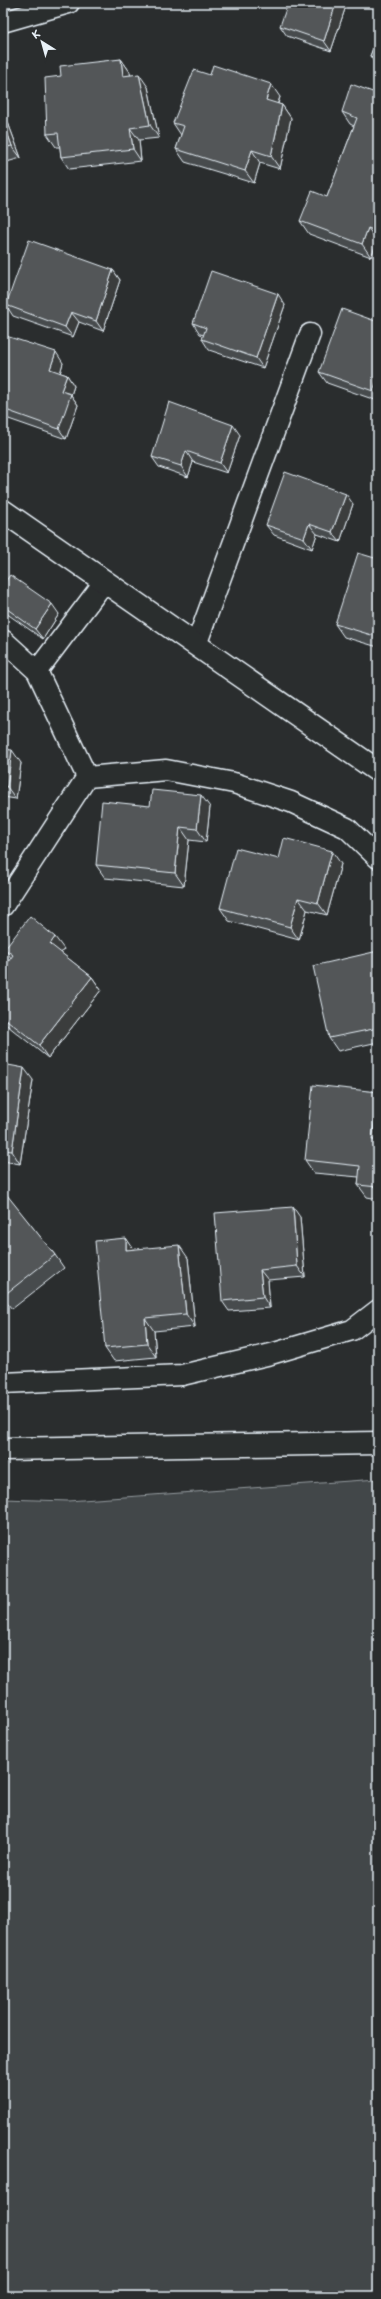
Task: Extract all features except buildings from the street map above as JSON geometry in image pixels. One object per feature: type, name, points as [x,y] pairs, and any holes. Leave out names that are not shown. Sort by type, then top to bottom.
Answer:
[{"type":"street","points":[[3,511],[105,580],[378,771]]},
{"type":"street","points":[[3,1449],[378,1443]]},
{"type":"lane","points":[[3,22],[68,3]]},
{"type":"lane","points":[[196,645],[310,334]]},
{"type":"lane","points":[[37,671],[105,580]]},
{"type":"lane","points":[[3,640],[37,671],[87,777]]},
{"type":"lane","points":[[87,777],[166,770],[234,782],[291,802],[347,828],[378,858]]},
{"type":"lane","points":[[3,906],[87,777]]},
{"type":"lane","points":[[3,1384],[182,1375],[271,1354],[352,1330],[378,1310]]},
{"type":"shaded area","points":[[378,1479],[378,2296],[3,2296],[3,1499],[68,1501]]}]
